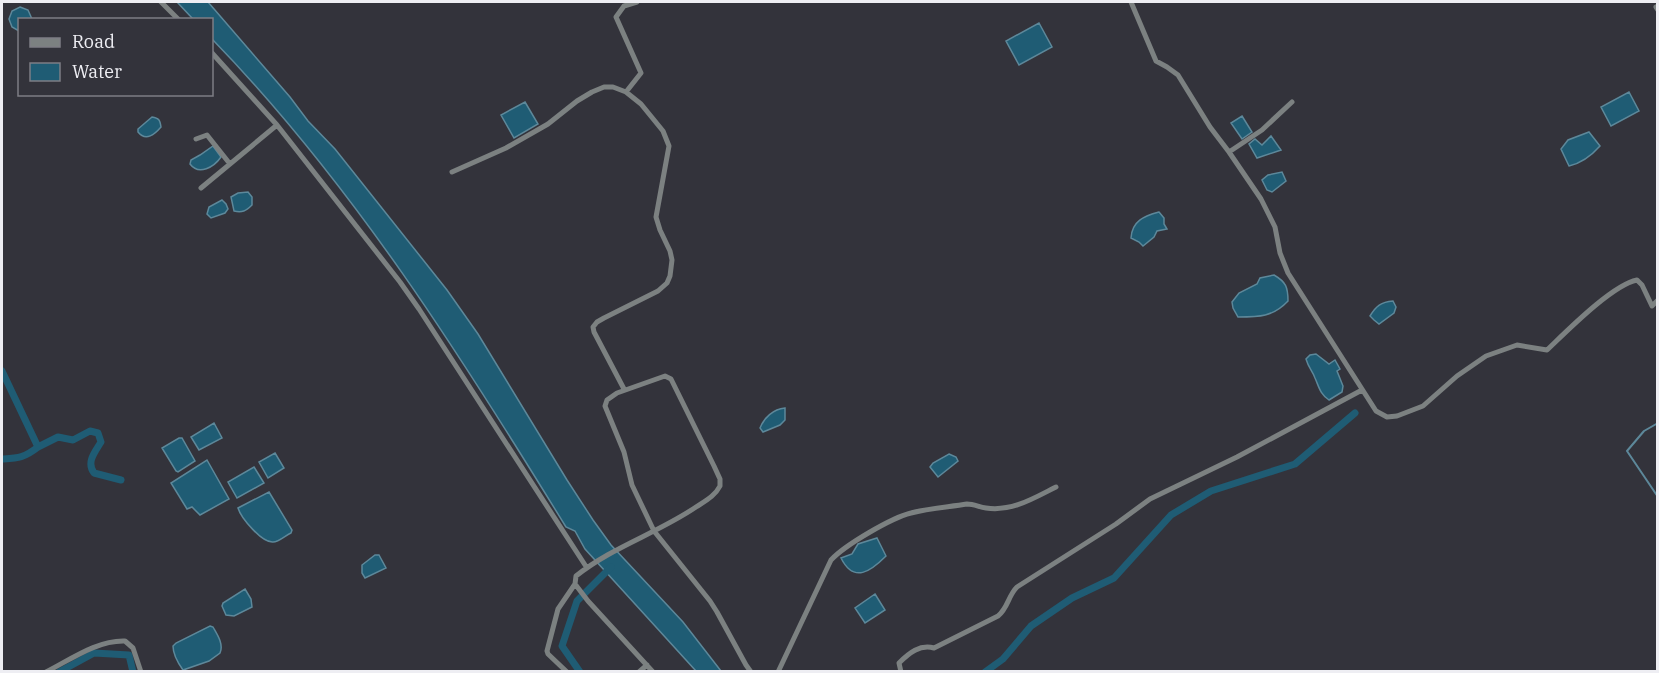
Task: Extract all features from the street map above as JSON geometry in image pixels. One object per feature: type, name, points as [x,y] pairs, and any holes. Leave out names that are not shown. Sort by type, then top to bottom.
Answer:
[{"type":"street","points":[[161,2],[176,18]]},
{"type":"street","points":[[626,92],[641,73],[616,17],[623,4],[637,2]]},
{"type":"street","points":[[1131,2],[1156,61],[1178,75],[1209,127],[1245,174],[1269,215],[1288,273],[1376,411],[1387,417],[1423,406],[1457,376],[1486,356],[1517,345],[1547,350],[1606,298],[1632,281],[1637,280],[1642,285],[1652,306],[1658,300]]},
{"type":"street","points":[[213,54],[277,125],[419,309],[587,568]]},
{"type":"street","points":[[452,172],[532,134],[592,92],[604,87],[613,87],[626,92],[650,114],[667,139],[669,146],[656,217],[670,251],[672,268],[667,283],[658,291],[604,318],[593,327],[624,389]]},
{"type":"street","points":[[1230,152],[1262,130],[1292,102]]},
{"type":"street","points":[[201,188],[277,125]]},
{"type":"street","points":[[196,139],[207,135],[230,164]]},
{"type":"street","points":[[567,672],[547,651],[558,609],[576,586],[576,576],[622,546],[654,531],[682,517],[713,495],[720,486],[720,479],[669,378],[663,376],[624,389],[608,400],[605,406],[624,452],[632,485],[654,531],[710,601],[751,672]]},
{"type":"street","points":[[901,672],[899,663],[913,652],[924,646],[934,648],[998,616],[1017,587],[1116,524],[1144,502],[1238,458],[1362,390]]},
{"type":"street","points":[[778,672],[831,560],[864,536],[913,512],[967,504],[986,508],[1011,507],[1056,487]]},
{"type":"street","points":[[576,586],[653,672]]},
{"type":"street","points":[[46,672],[97,646],[116,640],[125,641],[133,648],[141,672]]},
{"type":"street","points":[[639,672],[647,665]]},
{"type":"water","points":[[177,2],[208,2],[308,121],[335,149],[447,290],[478,334],[567,480],[611,545],[683,622],[721,671],[696,671],[585,549],[575,531],[566,527],[445,335],[358,212],[312,152],[213,40],[213,18],[192,18]]},
{"type":"water","points":[[20,7],[28,10],[32,18],[18,18],[18,30],[12,27],[9,19],[12,11]]},
{"type":"water","points":[[1039,23],[1052,47],[1019,65],[1006,41]]},
{"type":"water","points":[[1629,92],[1639,111],[1611,126],[1601,107]]},
{"type":"water","points":[[525,102],[538,124],[514,138],[501,115]]},
{"type":"water","points":[[1242,116],[1252,132],[1242,139],[1231,123]]},
{"type":"water","points":[[152,117],[159,120],[161,127],[150,136],[141,135],[138,129]]},
{"type":"water","points":[[1589,132],[1600,146],[1586,158],[1569,166],[1561,149],[1568,140]]},
{"type":"water","points":[[1271,136],[1281,150],[1257,158],[1249,144],[1255,139],[1262,145]]},
{"type":"water","points":[[213,146],[221,157],[214,164],[202,170],[190,164],[191,160]]},
{"type":"water","points":[[1282,172],[1286,181],[1272,192],[1267,190],[1262,180],[1268,175]]},
{"type":"water","points":[[248,192],[252,197],[252,205],[244,211],[234,211],[231,197],[238,193]]},
{"type":"water","points":[[222,200],[228,209],[225,213],[211,218],[207,214],[209,207]]},
{"type":"water","points":[[1159,212],[1164,218],[1167,229],[1157,231],[1154,237],[1143,246],[1131,238],[1136,223],[1148,215]]},
{"type":"water","points":[[1274,275],[1286,285],[1288,301],[1277,310],[1265,315],[1238,317],[1232,302],[1239,293],[1257,284],[1260,278]]},
{"type":"water","points":[[1393,301],[1396,307],[1394,313],[1379,324],[1370,316],[1379,305]]},
{"type":"water","points":[[1316,354],[1329,364],[1335,360],[1340,369],[1337,371],[1343,386],[1342,392],[1329,400],[1320,390],[1306,359]]},
{"type":"water","points":[[785,408],[785,420],[780,425],[763,432],[760,428],[764,421],[773,412]]},
{"type":"water","points":[[214,423],[222,438],[199,450],[191,437]]},
{"type":"water","points":[[182,438],[195,461],[178,472],[162,448]]},
{"type":"water","points":[[275,453],[284,468],[268,478],[259,462]]},
{"type":"water","points":[[949,454],[956,457],[958,461],[938,477],[930,467]]},
{"type":"water","points":[[207,460],[229,499],[200,515],[192,507],[187,509],[171,483]]},
{"type":"water","points":[[254,467],[264,483],[237,498],[228,482]]},
{"type":"water","points":[[269,492],[292,530],[291,533],[273,542],[263,539],[252,529],[238,508]]},
{"type":"water","points":[[877,538],[886,556],[869,570],[857,573],[851,571],[841,558],[852,554],[858,544]]},
{"type":"water","points":[[375,555],[379,555],[386,568],[365,578],[362,565]]},
{"type":"water","points":[[245,589],[251,599],[252,607],[234,616],[226,615],[223,603]]},
{"type":"water","points":[[875,594],[885,610],[865,623],[855,608]]},
{"type":"water","points":[[210,626],[220,639],[220,653],[209,661],[183,670],[175,656],[173,646]]},
{"type":"waterway","points":[[2,371],[38,447],[21,457],[2,459]]},
{"type":"waterway","points":[[985,672],[1003,659],[1031,626],[1072,598],[1114,578],[1171,515],[1211,491],[1295,464],[1355,413]]},
{"type":"waterway","points":[[1658,423],[1644,431],[1627,451],[1658,497]]},
{"type":"waterway","points":[[38,447],[58,437],[73,440],[90,431],[98,433],[101,442],[92,457],[92,469],[94,473],[121,480]]},
{"type":"waterway","points":[[580,672],[562,646],[577,601],[611,567]]},
{"type":"waterway","points":[[59,672],[94,653],[129,655],[133,672]]}]
